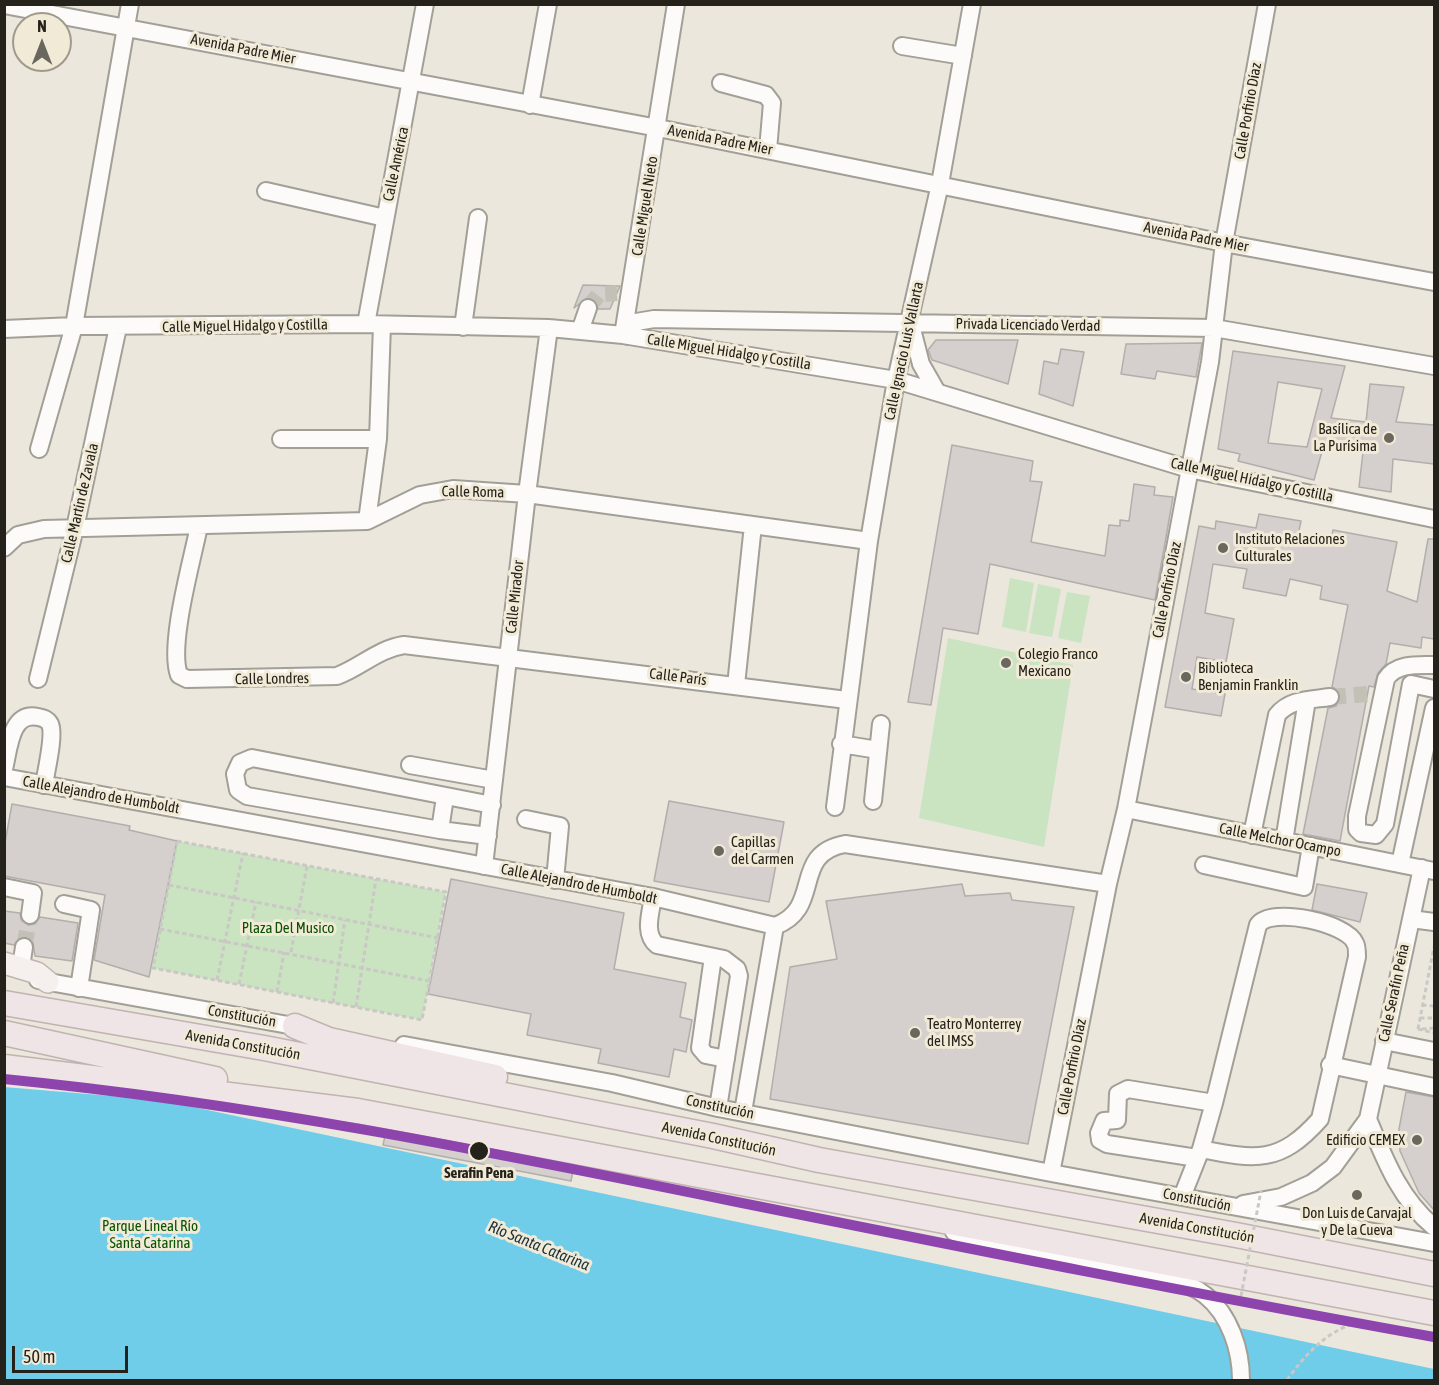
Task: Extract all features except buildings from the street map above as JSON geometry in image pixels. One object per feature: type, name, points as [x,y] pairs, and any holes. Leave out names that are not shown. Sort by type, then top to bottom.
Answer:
[{"type":"highway","name":"Avenida Constitución","points":[[4,1003],[80,1018],[264,1048],[713,1136],[819,1160],[1236,1235],[1434,1274]]},
{"type":"highway","points":[[4,1018],[41,1021],[80,1018]]},
{"type":"highway","points":[[295,1026],[329,1040],[607,1098],[717,1125],[819,1160]]},
{"type":"highway","points":[[4,1033],[358,1111],[1434,1312]]},
{"type":"highway","points":[[4,1067],[358,1111]]},
{"type":"highway","points":[[1236,1235],[1297,1239],[1434,1257]]},
{"type":"main road","points":[[14,963],[37,973],[48,982]]},
{"type":"street","points":[[39,449],[74,326],[130,4]]},
{"type":"street","name":"Calle América","points":[[367,520],[378,438],[374,324],[385,218],[413,81],[425,4]]},
{"type":"street","points":[[530,105],[548,4]]},
{"type":"street","name":"Calle Miguel Nieto","points":[[625,336],[624,293],[657,128],[676,4]]},
{"type":"street","name":"Calle Ignacio Luis Vallarta","points":[[835,807],[841,744],[869,541],[896,380],[911,323],[940,184],[972,4]]},
{"type":"street","name":"Calle Porfirio Díaz","points":[[1051,1173],[1108,884],[1126,809],[1210,362],[1224,243],[1267,4]]},
{"type":"street","name":"Avenida Padre Mier","points":[[4,5],[657,128],[1224,243],[1434,282]]},
{"type":"street","points":[[902,46],[963,56]]},
{"type":"street","points":[[721,83],[765,95],[772,103],[768,150]]},
{"type":"street","points":[[266,191],[385,218]]},
{"type":"street","points":[[463,327],[478,218]]},
{"type":"street","points":[[580,331],[588,308]]},
{"type":"street","name":"Privada Licenciado Verdad","points":[[625,336],[636,322],[654,319],[1214,328],[1434,366]]},
{"type":"street","points":[[911,323],[921,364],[937,392]]},
{"type":"street","name":"Calle Miguel Hidalgo y Costilla","points":[[4,329],[74,326],[374,324],[549,328],[625,336],[896,380],[1189,469],[1434,519]]},
{"type":"street","name":"Calle Martín de Zavala","points":[[38,679],[75,528],[118,327]]},
{"type":"street","name":"Calle Mirador","points":[[484,866],[527,494],[549,328]]},
{"type":"street","points":[[281,439],[378,438]]},
{"type":"street","name":"Calle Roma","points":[[4,548],[18,535],[44,529],[367,520],[438,490],[527,494],[869,541]]},
{"type":"street","points":[[736,685],[753,525]]},
{"type":"street","name":"Calle Londres","points":[[199,526],[176,642],[175,666],[179,675],[187,679],[337,676],[350,672],[381,651],[404,645],[509,656]]},
{"type":"street","name":"Calle París","points":[[509,656],[847,700]]},
{"type":"street","points":[[1411,684],[1385,824],[1380,832],[1368,835],[1357,829],[1357,816],[1379,688],[1390,672],[1408,666],[1434,665]]},
{"type":"street","points":[[1379,688],[1411,684],[1434,689]]},
{"type":"street","points":[[1252,835],[1276,715],[1284,706],[1330,697]]},
{"type":"street","points":[[1284,841],[1307,700]]},
{"type":"street","points":[[4,769],[16,724],[24,718],[34,716],[46,719],[51,725],[51,736],[44,784]]},
{"type":"street","points":[[1400,864],[1433,718]]},
{"type":"street","points":[[873,801],[881,724]]},
{"type":"street","points":[[841,744],[878,750]]},
{"type":"street","points":[[488,836],[440,830],[247,796],[238,790],[235,774],[240,762],[252,758],[492,805]]},
{"type":"street","points":[[410,765],[494,780]]},
{"type":"street","name":"Calle Alejandro de Humboldt","points":[[4,777],[653,897],[775,926]]},
{"type":"street","points":[[440,830],[445,797]]},
{"type":"street","name":"Calle Melchor Ocampo","points":[[1126,809],[1428,869]]},
{"type":"street","points":[[526,819],[560,826],[555,880]]},
{"type":"street","points":[[743,1112],[775,926],[795,916],[801,906],[813,865],[831,846],[845,844],[1108,884]]},
{"type":"street","points":[[1204,865],[1304,887],[1311,846]]},
{"type":"street","name":"Calle Serafín Peña","points":[[1230,1206],[1281,1197],[1312,1183],[1333,1167],[1368,1119],[1411,919],[1428,869]]},
{"type":"street","points":[[4,887],[33,893],[30,915]]},
{"type":"street","points":[[653,897],[649,930],[651,941],[657,945],[731,962],[737,969],[739,976],[718,1108]]},
{"type":"street","points":[[64,904],[91,910],[79,988]]},
{"type":"street","points":[[1182,1197],[1199,1154],[1214,1103],[1258,924],[1262,918],[1270,915],[1326,924],[1347,933],[1355,942],[1357,957],[1330,1065],[1320,1119],[1305,1135],[1283,1151],[1246,1158],[1199,1154],[1107,1144],[1101,1140],[1099,1133],[1104,1121],[1117,1120],[1118,1094],[1128,1089],[1214,1103]]},
{"type":"street","points":[[1411,919],[1434,922]]},
{"type":"street","points":[[713,957],[700,1048],[706,1056],[726,1059]]},
{"type":"street","name":"Constitución","points":[[48,982],[612,1083],[718,1108],[1051,1173],[1434,1243]]},
{"type":"street","points":[[1384,1041],[1434,1051]]},
{"type":"street","points":[[1330,1065],[1434,1088]]},
{"type":"street","points":[[1368,1119],[1388,1168],[1402,1192],[1418,1214],[1434,1227]]},
{"type":"street","points":[[924,1218],[970,1238],[1008,1248],[1151,1275],[1190,1286],[1206,1295],[1226,1322],[1237,1343],[1241,1380]]},
{"type":"path","points":[[177,841],[307,866],[446,892],[422,1020],[153,968],[177,841]]},
{"type":"path","points":[[217,980],[243,853]]},
{"type":"path","points":[[291,952],[307,866]]},
{"type":"path","points":[[356,1007],[376,879]]},
{"type":"path","points":[[169,885],[438,938]]},
{"type":"path","points":[[239,984],[256,902]]},
{"type":"path","points":[[333,1003],[345,920]]},
{"type":"path","points":[[160,929],[291,952],[429,981]]},
{"type":"path","points":[[1434,947],[1433,962],[1418,1029],[1434,1030]]},
{"type":"path","points":[[277,992],[284,952]]},
{"type":"path","points":[[1422,1005],[1434,1006]]},
{"type":"path","points":[[1420,1018],[1434,1018]]},
{"type":"path","points":[[1240,1296],[1261,1191]]},
{"type":"path","points":[[1287,1380],[1304,1356],[1325,1337],[1367,1319]]},
{"type":"green space","points":[[1010,578],[1034,583],[1026,632],[1002,627]]},
{"type":"green space","points":[[1038,584],[1061,589],[1052,637],[1029,633]]},
{"type":"green space","points":[[1067,592],[1090,596],[1081,643],[1058,638]]},
{"type":"green space","points":[[948,638],[1073,665],[1044,847],[919,818]]},
{"type":"green space","name":"Plaza Del Musico","points":[[177,841],[446,892],[422,1020],[152,968]]},
{"type":"water","name":"Río Santa Catarina","points":[[4,1087],[160,1100],[1434,1369],[1434,1380],[5,1380]]},
{"type":"tunnel","points":[[588,308],[599,294],[617,293]]},
{"type":"tunnel","points":[[1330,697],[1367,694]]},
{"type":"tunnel","points":[[24,947],[30,915]]},
{"type":"transit line","points":[[4,1079],[188,1101],[370,1131],[1171,1288],[1434,1337]]},
{"type":"place","name":"Basílica de La Purísima","points":[[1389,438]]},
{"type":"place","name":"Instituto Relaciones Culturales","points":[[1223,548]]},
{"type":"place","name":"Colegio Franco Mexicano","points":[[1006,663]]},
{"type":"place","name":"Biblioteca Benjamin Franklin","points":[[1186,677]]},
{"type":"place","name":"Capillas del Carmen","points":[[719,851]]},
{"type":"place","name":"Teatro Monterrey del IMSS","points":[[915,1033]]},
{"type":"place","name":"Edificio CEMEX","points":[[1417,1140]]},
{"type":"place","name":"Serafin Pena","points":[[479,1151]]},
{"type":"place","name":"Don Luis de Carvajal y De la Cueva","points":[[1357,1195]]},
{"type":"park label","name":"Parque Lineal Río Santa Catarina","points":[[150,1234]]}]
